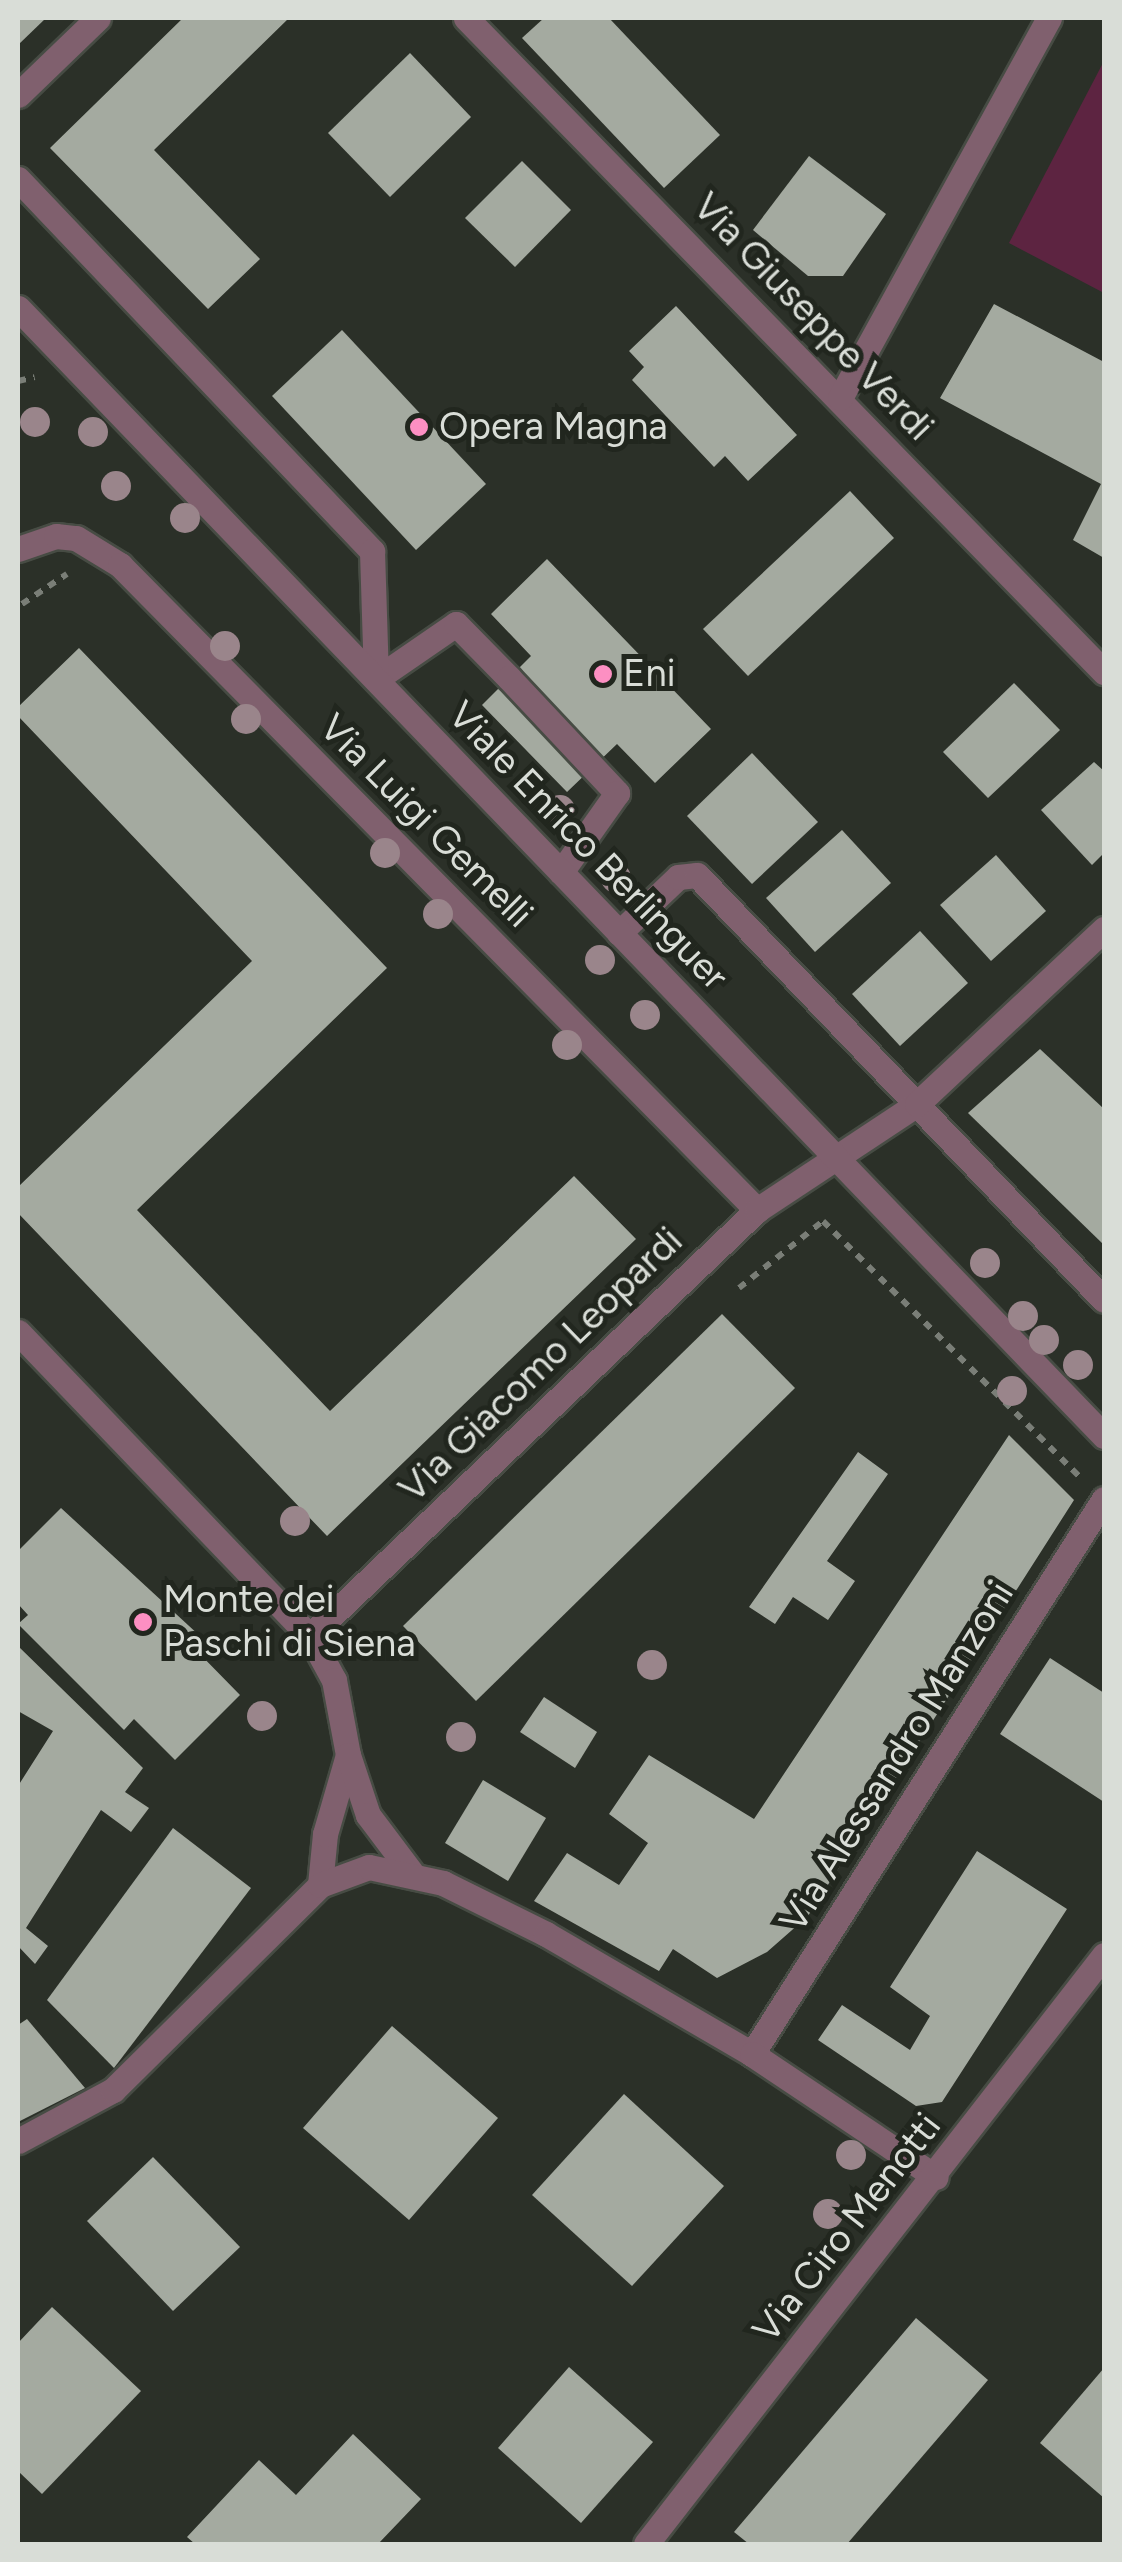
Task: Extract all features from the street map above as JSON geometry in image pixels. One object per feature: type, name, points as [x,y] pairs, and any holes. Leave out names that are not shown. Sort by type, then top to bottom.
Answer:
[{"type":"street","points":[[18,95],[98,18]]},
{"type":"street","name":"Via Giuseppe Verdi","points":[[466,18],[1104,672]]},
{"type":"street","points":[[840,398],[1049,18]]},
{"type":"street","points":[[18,180],[372,551],[376,679]]},
{"type":"street","name":"Viale Enrico Berlinguer","points":[[18,308],[619,933],[831,1160],[1104,1436]]},
{"type":"street","name":"Via Luigi Gemelli","points":[[18,549],[56,536],[76,538],[120,564],[757,1210]]},
{"type":"street","points":[[376,679],[456,624],[509,678],[618,793],[560,872]]},
{"type":"street","points":[[619,933],[678,877],[697,874],[1104,1300]]},
{"type":"street","name":"Via Giacomo Leopardi","points":[[310,1636],[757,1210],[918,1104],[1104,929]]},
{"type":"street","points":[[18,1332],[310,1636],[334,1680],[348,1754],[368,1815],[411,1872]]},
{"type":"street","name":"Via Alessandro Manzoni","points":[[752,2054],[1104,1500]]},
{"type":"street","points":[[320,1885],[324,1834],[348,1754]]},
{"type":"street","points":[[18,2141],[113,2090],[320,1885],[369,1867],[411,1872],[546,1934],[752,2054],[936,2177]]},
{"type":"street","name":"Via Ciro Menotti","points":[[652,2542],[1104,1954]]},
{"type":"path","points":[[739,1288],[823,1221],[1104,1500]]},
{"type":"shaded area","points":[[1104,61],[1104,293],[1009,243]]},
{"type":"building","points":[[18,18],[46,18],[18,45]]},
{"type":"building","points":[[183,18],[289,18],[154,150],[260,259],[208,309],[50,148]]},
{"type":"building","points":[[544,18],[609,18],[720,135],[664,188],[522,38]]},
{"type":"building","points":[[410,53],[471,117],[390,197],[328,133]]},
{"type":"building","points":[[809,156],[886,214],[843,276],[808,276],[753,230]]},
{"type":"building","points":[[522,161],[571,210],[515,267],[465,218]]},
{"type":"building","points":[[994,304],[1104,362],[1104,558],[1073,540],[1101,484],[940,398]]},
{"type":"building","points":[[676,306],[797,435],[748,481],[725,456],[714,467],[632,380],[644,367],[629,351]]},
{"type":"building","points":[[342,330],[486,484],[416,550],[272,396]]},
{"type":"building","points":[[850,491],[894,538],[748,676],[703,629]]},
{"type":"building","points":[[547,559],[711,729],[655,783],[617,744],[567,792],[482,705],[531,656],[491,614]]},
{"type":"building","points":[[79,648],[387,968],[137,1210],[330,1411],[574,1176],[636,1239],[327,1536],[18,1213],[18,1187],[252,961],[18,716],[18,707]]},
{"type":"building","points":[[1014,683],[1060,730],[988,798],[943,752]]},
{"type":"building","points":[[752,753],[818,822],[752,884],[687,816]]},
{"type":"building","points":[[1094,762],[1104,771],[1104,853],[1092,865],[1041,810]]},
{"type":"building","points":[[842,830],[891,883],[815,952],[766,898]]},
{"type":"building","points":[[996,855],[1046,911],[991,961],[940,905]]},
{"type":"building","points":[[920,931],[968,983],[900,1046],[852,994]]},
{"type":"building","points":[[1040,1049],[1104,1109],[1104,1245],[968,1113]]},
{"type":"building","points":[[722,1314],[795,1388],[476,1701],[403,1626]]},
{"type":"building","points":[[1009,1435],[1074,1500],[808,1916],[767,1952],[717,1978],[673,1949],[659,1971],[534,1901],[567,1853],[619,1885],[648,1843],[609,1814],[649,1755],[754,1819]]},
{"type":"building","points":[[858,1452],[888,1474],[827,1561],[855,1581],[828,1620],[793,1597],[775,1624],[749,1607]]},
{"type":"building","points":[[61,1508],[201,1637],[192,1646],[240,1695],[175,1760],[134,1719],[124,1730],[18,1624],[28,1615],[18,1604],[18,1551]]},
{"type":"building","points":[[18,1646],[143,1768],[125,1792],[149,1808],[131,1832],[101,1810],[26,1928],[48,1946],[35,1964],[18,1946],[18,1786],[53,1731],[18,1711]]},
{"type":"building","points":[[1050,1658],[1104,1693],[1104,1802],[1000,1734]]},
{"type":"building","points":[[544,1697],[597,1732],[575,1768],[520,1732]]},
{"type":"building","points":[[483,1780],[546,1818],[508,1881],[445,1843]]},
{"type":"building","points":[[173,1828],[251,1888],[114,2068],[47,2000]]},
{"type":"building","points":[[977,1851],[1067,1909],[942,2102],[916,2106],[818,2040],[842,2005],[910,2050],[930,2016],[890,1987]]},
{"type":"building","points":[[27,2019],[85,2088],[18,2122],[18,2025]]},
{"type":"building","points":[[392,2026],[498,2118],[409,2220],[303,2128]]},
{"type":"building","points":[[624,2094],[724,2186],[632,2286],[532,2195]]},
{"type":"building","points":[[153,2157],[240,2247],[173,2311],[87,2221]]},
{"type":"building","points":[[52,2307],[141,2391],[42,2494],[18,2471],[18,2343]]},
{"type":"building","points":[[916,2318],[988,2380],[847,2544],[749,2544],[734,2532]]},
{"type":"building","points":[[569,2367],[653,2442],[581,2523],[498,2448]]},
{"type":"building","points":[[1104,2368],[1104,2498],[1040,2443]]},
{"type":"building","points":[[353,2434],[421,2499],[378,2544],[195,2544],[187,2537],[259,2460],[296,2495]]},
{"type":"place","name":"Opera Magna","points":[[419,427]]},
{"type":"place","name":"Eni","points":[[603,674]]},
{"type":"place","name":"Monte dei Paschi di Siena","points":[[143,1622]]}]
